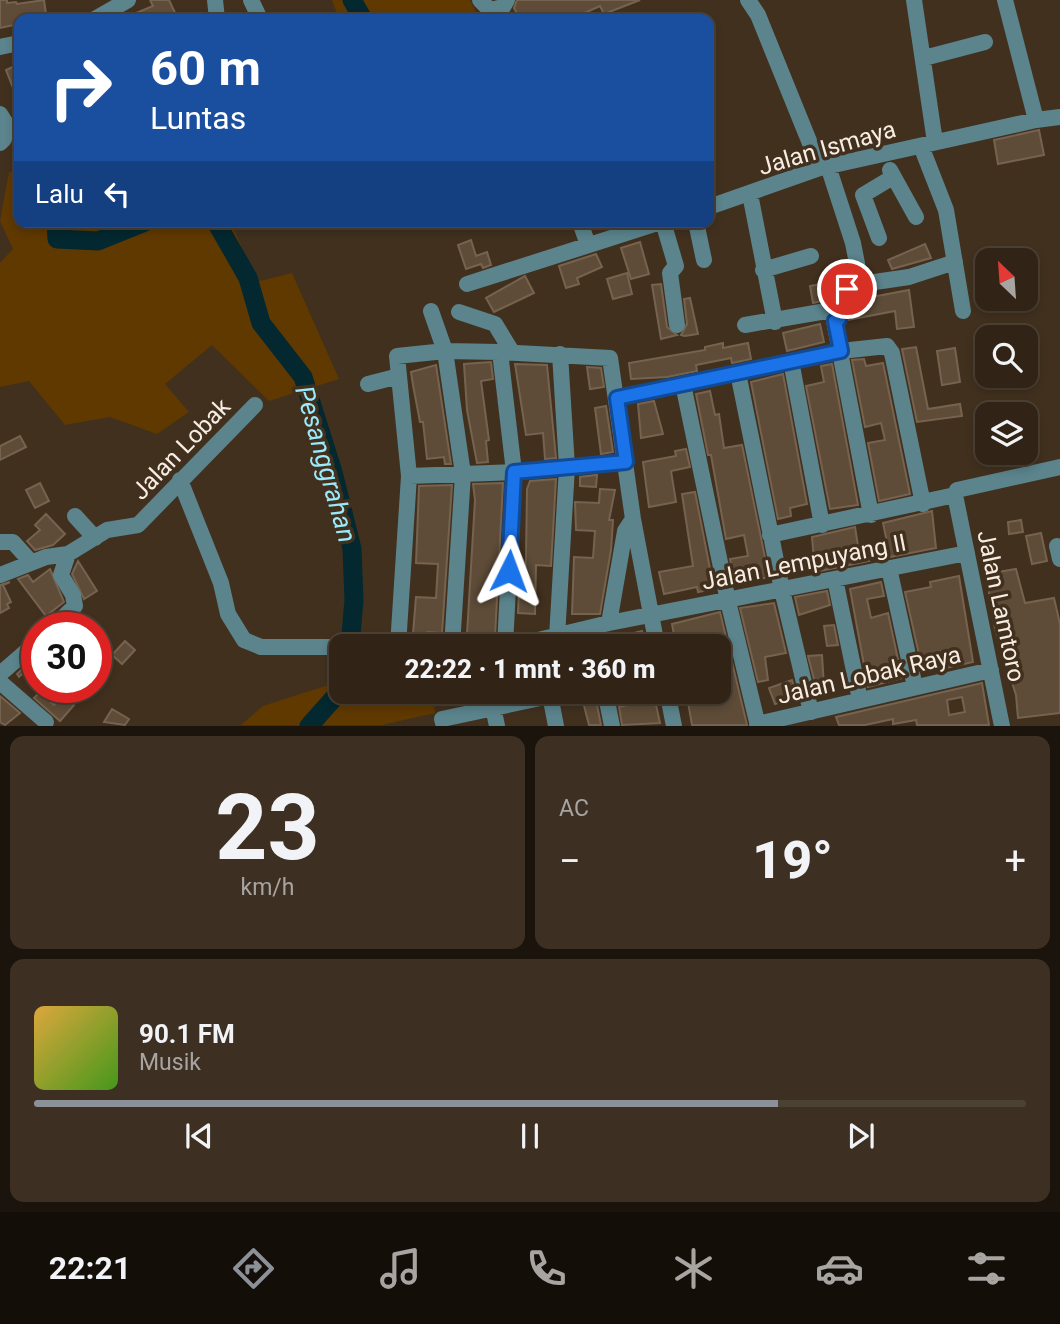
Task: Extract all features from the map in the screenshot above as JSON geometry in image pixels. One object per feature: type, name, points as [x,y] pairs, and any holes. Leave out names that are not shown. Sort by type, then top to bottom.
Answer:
[{"type":"street","points":[[480,0],[490,10],[503,7],[507,0]]},
{"type":"street","points":[[748,0],[758,15],[824,167],[853,243],[861,284]]},
{"type":"street","points":[[914,0],[924,58],[928,144],[946,210],[963,311]]},
{"type":"street","points":[[1005,0],[1036,120]]},
{"type":"street","points":[[103,14],[122,2]]},
{"type":"street","points":[[924,58],[985,42]]},
{"type":"street","points":[[0,114],[5,122],[4,139],[0,143]]},
{"type":"street","name":"Jalan Ismaya","points":[[775,322],[750,194],[779,181],[824,167],[1060,117]]},
{"type":"street","points":[[882,156],[916,217]]},
{"type":"street","points":[[879,238],[863,195],[893,177]]},
{"type":"street","points":[[714,205],[750,194]]},
{"type":"street","points":[[582,228],[588,245]]},
{"type":"street","points":[[467,284],[643,228]]},
{"type":"street","points":[[664,228],[676,266],[670,273],[677,326]]},
{"type":"street","points":[[697,228],[704,260]]},
{"type":"street","points":[[763,270],[811,256]]},
{"type":"street","points":[[835,321],[839,319],[837,303],[847,289],[861,284],[909,278],[956,262]]},
{"type":"street","points":[[430,310],[445,351],[463,474],[453,634]]},
{"type":"street","points":[[745,326],[832,310],[871,514]]},
{"type":"street","points":[[459,312],[495,324],[506,352],[514,472],[506,634]]},
{"type":"street","points":[[617,398],[841,351],[886,345],[892,353],[923,504]]},
{"type":"street","points":[[399,634],[409,476],[397,356],[445,351],[610,358],[633,519],[655,634]]},
{"type":"street","points":[[557,634],[567,467],[560,354]]},
{"type":"street","points":[[791,361],[822,525]]},
{"type":"street","points":[[738,373],[770,535],[811,712]]},
{"type":"street","points":[[368,384],[399,376]]},
{"type":"street","points":[[683,384],[728,601],[758,725]]},
{"type":"street","name":"Jalan Lobak","points":[[68,555],[107,530],[138,525],[255,405]]},
{"type":"street","points":[[409,476],[514,472],[626,462]]},
{"type":"street","points":[[770,535],[923,504],[955,495],[957,490],[1060,467]]},
{"type":"street","points":[[180,480],[221,583],[228,614],[244,640],[261,647],[329,647]]},
{"type":"street","name":"Jalan Lamtoro","points":[[955,495],[1002,726]]},
{"type":"street","points":[[75,516],[95,538]]},
{"type":"street","points":[[609,623],[625,531],[633,519]]},
{"type":"street","points":[[0,542],[13,541],[31,562]]},
{"type":"street","points":[[0,575],[58,553],[68,555],[61,575],[73,595],[75,606],[69,612]]},
{"type":"street","name":"Jalan Lempuyang II","points":[[568,634],[609,623],[967,553]]},
{"type":"street","points":[[889,568],[915,687]]},
{"type":"street","points":[[835,579],[860,700]]},
{"type":"street","points":[[0,674],[21,656]]},
{"type":"street","name":"Jalan Lobak Raya","points":[[758,725],[991,670]]},
{"type":"street","points":[[0,682],[47,722]]},
{"type":"street","points":[[443,722],[507,704]]},
{"type":"street","points":[[552,704],[556,726]]},
{"type":"street","points":[[608,704],[612,726]]},
{"type":"street","points":[[670,704],[674,726]]},
{"type":"street","points":[[493,707],[497,726]]},
{"type":"shaded area","points":[[332,0],[470,0],[477,14],[337,14]]},
{"type":"shaded area","points":[[9,172],[14,172],[14,228],[234,228],[256,282],[292,273],[339,379],[269,401],[212,345],[165,384],[189,412],[157,434],[110,417],[65,425],[29,381],[0,387],[0,263],[13,249],[0,221]]},
{"type":"shaded area","points":[[329,685],[329,704],[434,704],[435,713],[382,725],[241,725],[263,706]]},
{"type":"building","points":[[0,0],[17,4],[44,0],[46,14],[14,14],[14,25],[0,28]]},
{"type":"building","points":[[150,0],[169,0],[176,14],[134,14],[153,6]]},
{"type":"building","points":[[517,0],[640,0],[604,14],[600,6],[582,14],[517,14],[514,8]]},
{"type":"building","points":[[14,66],[14,90],[6,70]]},
{"type":"building","points":[[1039,130],[1044,155],[998,164],[994,140]]},
{"type":"building","points":[[471,240],[476,256],[487,252],[491,265],[483,268],[481,264],[466,269],[458,245]]},
{"type":"building","points":[[640,242],[649,274],[631,279],[621,248]]},
{"type":"building","points":[[925,244],[931,258],[892,269],[888,260]]},
{"type":"building","points":[[596,254],[602,267],[577,278],[579,284],[566,288],[559,266]]},
{"type":"building","points":[[627,273],[632,294],[613,299],[607,279]]},
{"type":"building","points":[[525,276],[534,293],[494,312],[486,298]]},
{"type":"building","points":[[826,283],[827,300],[813,303],[810,286]]},
{"type":"building","points":[[661,284],[667,327],[677,335],[661,339],[652,285]]},
{"type":"building","points":[[909,290],[914,327],[897,329],[895,311],[848,320],[848,306],[851,301]]},
{"type":"building","points":[[690,298],[698,334],[685,336],[681,335],[687,324],[684,299]]},
{"type":"building","points":[[820,324],[824,342],[787,351],[783,333]]},
{"type":"building","points":[[723,343],[723,348],[748,343],[751,359],[732,363],[731,358],[696,365],[697,371],[667,377],[631,379],[629,363],[705,350],[705,347]]},
{"type":"building","points":[[916,347],[928,409],[960,404],[962,416],[917,422],[902,349]]},
{"type":"building","points":[[955,348],[960,382],[942,385],[937,351]]},
{"type":"building","points":[[864,359],[866,366],[883,363],[910,494],[879,501],[868,443],[885,440],[881,423],[865,427],[852,360]]},
{"type":"building","points":[[491,362],[493,379],[481,381],[489,440],[486,441],[488,462],[477,463],[467,410],[464,364]]},
{"type":"building","points":[[515,364],[547,365],[556,458],[545,459],[543,433],[526,435]]},
{"type":"building","points":[[832,364],[858,505],[830,509],[806,386],[824,382],[821,366]]},
{"type":"building","points":[[436,365],[451,464],[445,464],[444,457],[427,459],[423,422],[420,422],[411,372]]},
{"type":"building","points":[[587,367],[601,368],[604,387],[590,389]]},
{"type":"building","points":[[783,374],[807,504],[790,508],[791,516],[778,519],[751,382]]},
{"type":"building","points":[[710,391],[715,415],[719,414],[724,448],[742,445],[769,577],[754,580],[752,570],[733,574],[730,559],[748,556],[744,535],[726,539],[711,455],[708,455],[696,394]]},
{"type":"building","points":[[654,401],[663,434],[641,438],[638,404]]},
{"type":"building","points":[[606,406],[613,452],[601,454],[595,408]]},
{"type":"building","points":[[20,436],[26,447],[0,460],[0,446]]},
{"type":"building","points":[[686,449],[690,467],[671,471],[676,502],[649,507],[643,462],[676,456],[675,451]]},
{"type":"building","points":[[597,475],[596,487],[580,486],[580,477]]},
{"type":"building","points":[[556,479],[551,566],[536,565],[535,614],[518,613],[519,589],[524,589],[527,489],[530,481]]},
{"type":"building","points":[[40,483],[49,501],[35,508],[26,490]]},
{"type":"building","points":[[503,483],[495,634],[467,634],[475,500],[473,484]]},
{"type":"building","points":[[452,485],[442,633],[413,634],[416,597],[436,598],[438,564],[416,563],[419,486]]},
{"type":"building","points":[[600,489],[615,490],[609,520],[613,520],[611,550],[600,614],[572,614],[574,557],[593,558],[595,531],[576,530],[575,502],[599,503]]},
{"type":"building","points":[[695,492],[714,589],[698,592],[697,587],[664,594],[659,572],[693,566],[682,494]]},
{"type":"building","points":[[932,511],[936,548],[890,557],[883,523]]},
{"type":"building","points":[[46,514],[65,534],[53,545],[35,550],[27,541],[40,530],[35,525]]},
{"type":"building","points":[[1021,520],[1023,532],[1009,534],[1008,522]]},
{"type":"building","points":[[855,527],[858,546],[866,545],[869,561],[815,572],[812,537]]},
{"type":"building","points":[[1041,533],[1047,561],[1032,564],[1026,536]]},
{"type":"building","points":[[78,561],[97,591],[84,599],[72,574]]},
{"type":"building","points":[[50,569],[64,602],[51,612],[43,612],[18,579],[28,575],[33,582]]},
{"type":"building","points":[[1016,569],[1025,603],[1054,598],[1060,624],[1060,713],[1018,718],[1016,695],[995,629],[986,574]]},
{"type":"building","points":[[959,576],[973,662],[941,669],[940,665],[922,668],[905,592],[931,587],[930,582]]},
{"type":"building","points":[[10,582],[3,585],[11,602],[7,604],[9,608],[0,613],[0,585]]},
{"type":"building","points":[[881,582],[884,596],[867,599],[871,618],[888,613],[902,678],[868,687],[850,589]]},
{"type":"building","points":[[827,591],[830,605],[799,615],[795,597]]},
{"type":"building","points":[[774,603],[786,653],[765,657],[768,680],[758,682],[740,608]]},
{"type":"building","points":[[720,612],[725,634],[674,634],[672,624]]},
{"type":"building","points":[[834,625],[838,645],[827,646],[824,626]]},
{"type":"building","points":[[125,641],[135,650],[122,664],[112,655]]},
{"type":"building","points":[[822,655],[824,686],[816,687],[808,656]]},
{"type":"building","points":[[731,658],[747,725],[692,725],[688,704],[731,704]]},
{"type":"building","points":[[792,680],[797,697],[775,704],[769,688]]},
{"type":"building","points":[[982,683],[989,725],[917,725],[916,720],[893,724],[893,719],[865,725],[839,725],[836,717]],"holes":[[[962,697],[965,712],[949,715],[947,700]]]},
{"type":"building","points":[[0,696],[20,713],[5,725],[0,722]]},
{"type":"building","points":[[40,703],[74,705],[60,721]]},
{"type":"building","points":[[584,704],[597,704],[601,725],[589,725]]},
{"type":"building","points":[[656,704],[660,723],[622,725],[619,707]]},
{"type":"building","points":[[112,709],[129,719],[125,725],[104,722]]},
{"type":"waterway","name":"Pesanggrahan","points":[[352,0],[360,14]]},
{"type":"waterway","name":"Pesanggrahan","points":[[56,228],[57,239],[98,241],[130,228]]},
{"type":"waterway","name":"Pesanggrahan","points":[[219,228],[248,278],[261,323],[303,377],[333,472],[352,549],[354,600],[351,634]]},
{"type":"waterway","name":"Pesanggrahan","points":[[309,726],[329,704]]},
{"type":"route","points":[[509,571],[514,472],[626,462],[617,398],[841,351],[835,321],[839,319],[837,303],[847,289]]}]
